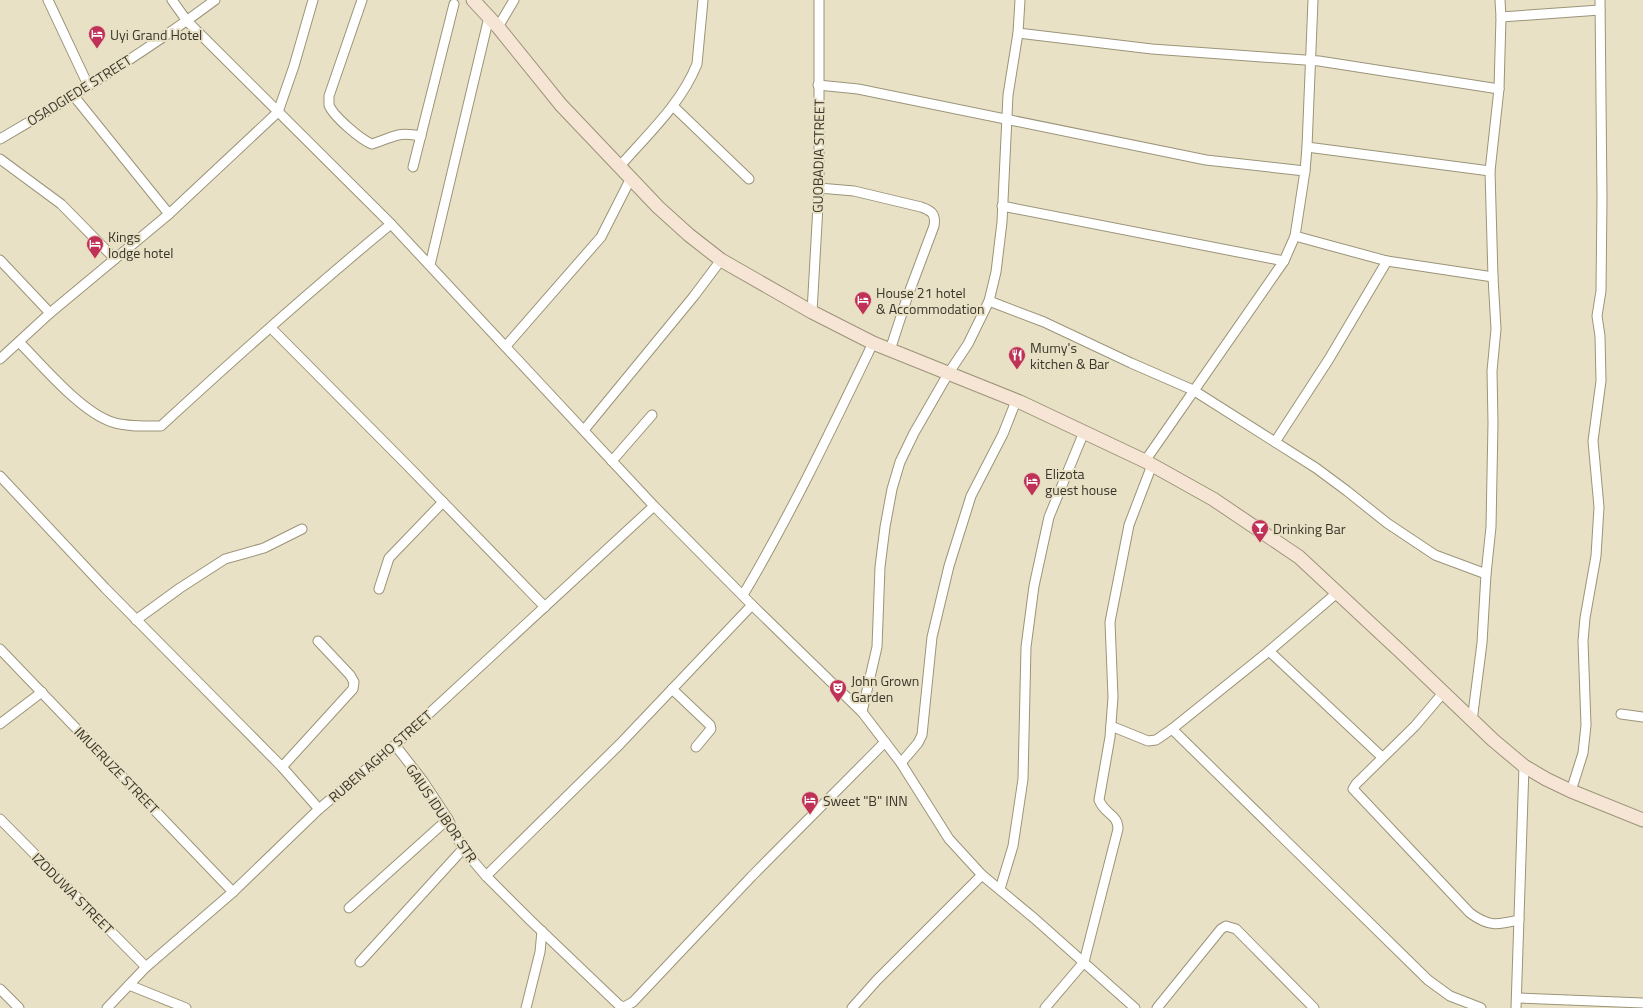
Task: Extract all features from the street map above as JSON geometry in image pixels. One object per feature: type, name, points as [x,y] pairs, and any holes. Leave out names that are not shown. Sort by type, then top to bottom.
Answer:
[{"type":"street","points":[[48,0],[88,85]]},
{"type":"street","points":[[172,0],[187,21],[391,224],[654,506],[752,605],[862,712],[901,763],[949,838],[982,875],[1084,962],[1134,1008]]},
{"type":"street","name":"OSADGIEDE STREET","points":[[0,139],[73,95],[187,21],[215,0]]},
{"type":"street","points":[[0,359],[50,313],[169,214],[278,112],[294,66],[313,0]]},
{"type":"street","points":[[362,0],[329,96],[329,105],[334,113],[365,142],[372,144],[398,134],[407,133],[421,136]]},
{"type":"street","points":[[473,0],[561,105],[658,207],[689,235],[721,260],[812,312],[873,343],[1016,401],[1084,432],[1149,463],[1213,499],[1275,540],[1299,558],[1338,592],[1492,740],[1524,766],[1571,791],[1643,820]]},
{"type":"street","points":[[430,265],[493,22],[514,0]]},
{"type":"street","points":[[620,166],[673,106],[694,73],[697,64],[703,0]]},
{"type":"street","name":"GUOBADIA STREET","points":[[812,312],[819,188],[819,0]]},
{"type":"street","points":[[862,712],[877,647],[880,567],[885,526],[892,489],[900,462],[914,433],[948,374],[968,344],[989,301],[996,272],[1002,222],[1006,119],[1013,58],[1018,33],[1020,0]]},
{"type":"street","points":[[1045,1008],[1084,962],[1118,829],[1118,822],[1106,812],[1099,800],[1111,726],[1113,698],[1110,622],[1130,525],[1149,463],[1193,390],[1284,261],[1296,236],[1308,147],[1313,0]]},
{"type":"street","points":[[1472,721],[1482,643],[1486,574],[1491,527],[1493,423],[1492,371],[1496,329],[1490,171],[1499,89],[1500,0]]},
{"type":"street","points":[[1571,791],[1583,753],[1586,725],[1583,642],[1585,618],[1596,556],[1599,507],[1593,441],[1601,381],[1598,316],[1601,291],[1602,198],[1600,0]]},
{"type":"street","points":[[413,167],[454,4]]},
{"type":"street","points":[[1501,17],[1600,10]]},
{"type":"street","points":[[1018,33],[1152,49],[1311,61],[1499,89]]},
{"type":"street","points":[[818,85],[858,89],[1206,160],[1305,171]]},
{"type":"street","points":[[73,95],[169,214]]},
{"type":"street","points":[[673,106],[749,179]]},
{"type":"street","points":[[1308,147],[1490,171]]},
{"type":"street","points":[[0,159],[61,204],[115,259]]},
{"type":"street","points":[[506,346],[601,237],[631,178]]},
{"type":"street","points":[[819,188],[854,191],[921,207],[930,210],[934,214],[934,226],[907,298],[890,350]]},
{"type":"street","points":[[1002,206],[1284,261]]},
{"type":"street","points":[[19,342],[92,412],[112,422],[138,426],[161,426],[234,358],[271,328],[330,274],[391,224]]},
{"type":"street","points":[[1296,236],[1387,261],[1493,277]]},
{"type":"street","points":[[0,260],[50,313]]},
{"type":"street","points":[[584,430],[694,296],[721,260]]},
{"type":"street","points":[[1275,442],[1329,359],[1387,261]]},
{"type":"street","points":[[989,301],[1044,322],[1193,390],[1316,468],[1387,523],[1435,555],[1486,574]]},
{"type":"street","points":[[271,328],[545,607]]},
{"type":"street","points":[[743,595],[831,429],[873,343]]},
{"type":"street","points":[[901,763],[918,743],[922,735],[932,637],[949,566],[971,496],[1003,434],[1016,401]]},
{"type":"street","points":[[612,461],[652,415]]},
{"type":"street","points":[[1000,889],[1013,846],[1023,779],[1026,647],[1034,586],[1049,517],[1084,432]]},
{"type":"street","points":[[0,476],[136,620],[282,767],[319,809]]},
{"type":"street","points":[[378,589],[389,558],[443,502]]},
{"type":"street","name":"RUBEN AGHO STREET","points":[[107,1008],[146,967],[233,892],[319,809],[395,745],[654,506]]},
{"type":"street","points":[[136,620],[180,588],[225,559],[264,548],[302,529]]},
{"type":"street","points":[[1111,726],[1148,741],[1156,740],[1172,729],[1269,651],[1338,592]]},
{"type":"street","points":[[486,876],[620,744],[752,605]]},
{"type":"street","points":[[282,767],[353,689],[354,682],[350,674],[318,641]]},
{"type":"street","name":"IMUERUZE STREET","points":[[0,649],[233,892]]},
{"type":"street","points":[[1269,651],[1382,757]]},
{"type":"street","points":[[672,689],[710,725],[711,729],[696,747]]},
{"type":"street","points":[[0,724],[42,692]]},
{"type":"street","points":[[1443,693],[1415,726],[1382,757],[1353,789],[1357,796],[1470,913],[1482,922],[1496,925],[1519,920]]},
{"type":"street","points":[[1621,714],[1643,717]]},
{"type":"street","points":[[1172,729],[1428,980],[1450,996],[1481,1008]]},
{"type":"street","name":"GAIUS IDUBOR STR","points":[[395,745],[423,781],[448,819],[463,849],[486,876],[619,1005],[624,1007],[629,1006],[752,876],[886,742]]},
{"type":"street","points":[[1516,1008],[1524,766]]},
{"type":"street","points":[[349,908],[448,819]]},
{"type":"street","name":"IZODUWA STREET","points":[[0,820],[146,967]]},
{"type":"street","points":[[360,962],[463,849]]},
{"type":"street","points":[[852,1008],[876,980],[982,875]]},
{"type":"street","points":[[1157,1008],[1220,929],[1226,926],[1236,928],[1314,1008]]},
{"type":"street","points":[[526,1008],[540,952],[542,930]]},
{"type":"street","points":[[129,985],[186,1008]]},
{"type":"street","points":[[0,989],[19,1008]]},
{"type":"street","points":[[1517,998],[1643,1003]]},
{"type":"place","name":"Uyi Grand Hotel","points":[[97,49]]},
{"type":"place","name":"Kings lodge hotel","points":[[95,259]]},
{"type":"place","name":"House 21 hotel & Accommodation","points":[[863,315]]},
{"type":"place","name":"Mumy's kitchen & Bar","points":[[1017,370]]},
{"type":"place","name":"Elizota guest house","points":[[1032,496]]},
{"type":"place","name":"Drinking Bar","points":[[1260,543]]},
{"type":"place","name":"John Grown Garden","points":[[838,703]]},
{"type":"place","name":"Sweet \"B\" INN","points":[[810,815]]}]
